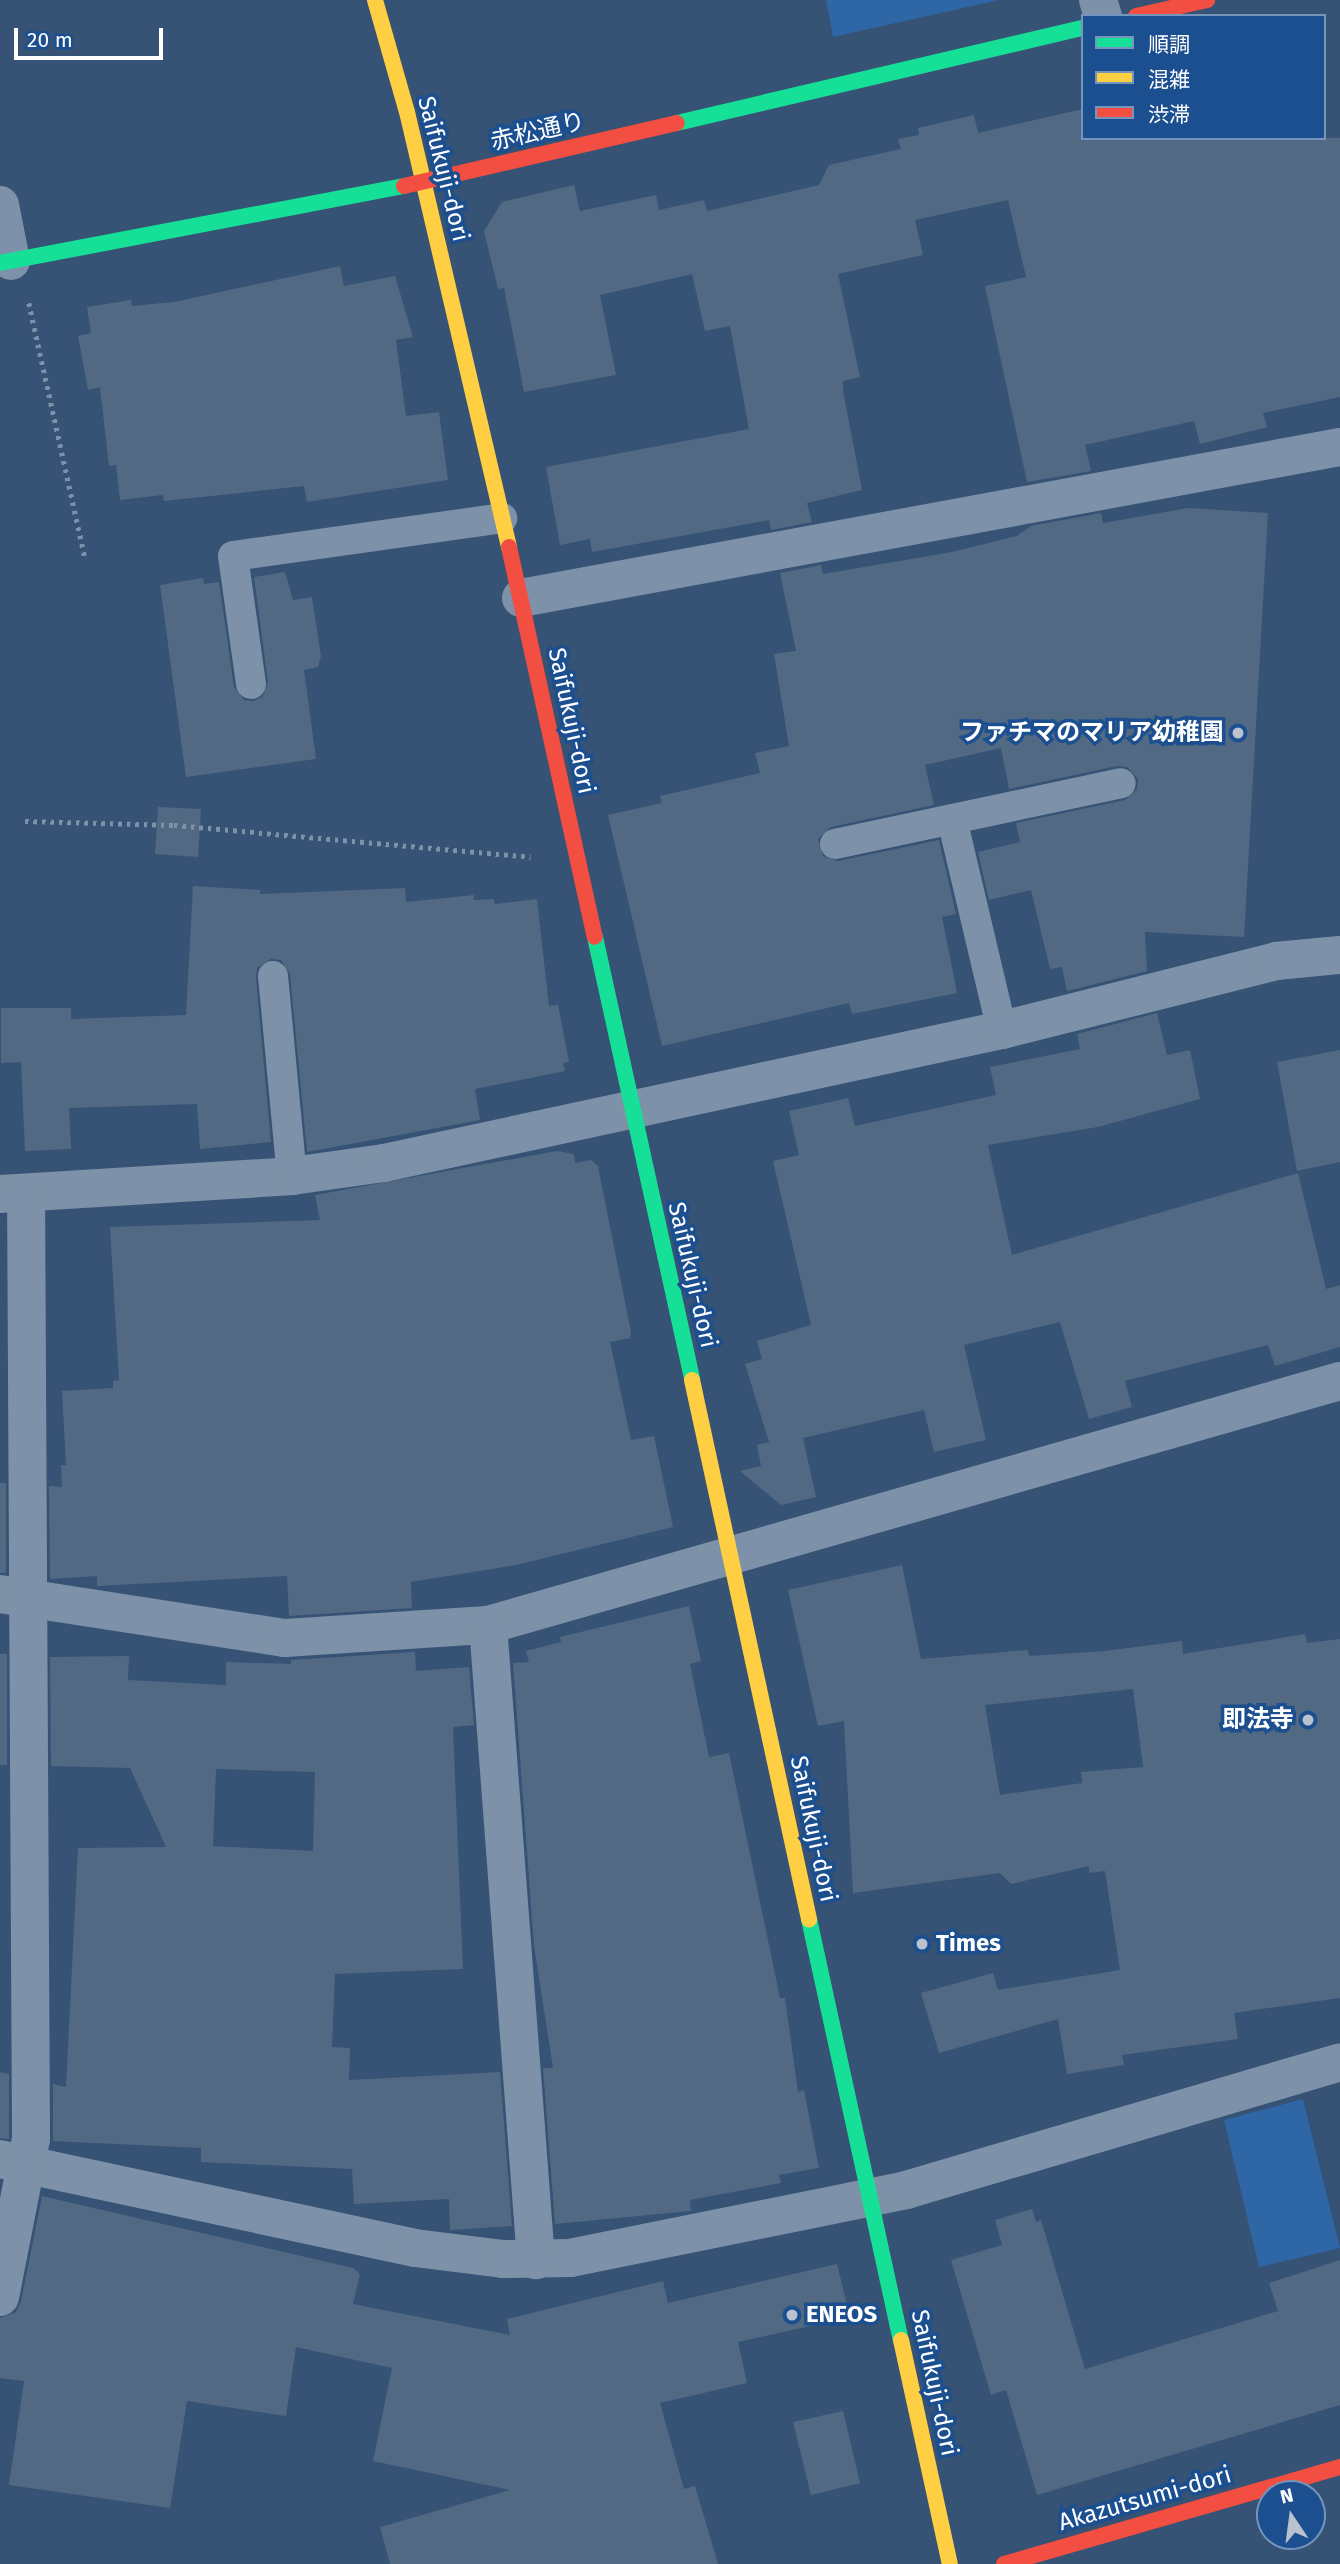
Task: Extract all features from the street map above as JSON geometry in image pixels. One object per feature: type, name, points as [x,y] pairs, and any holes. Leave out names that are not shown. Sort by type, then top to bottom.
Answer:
[{"type":"street","name":"Saifukuji-dori","points":[[374,0],[423,182],[522,598],[950,2564]]},
{"type":"street","points":[[1145,14],[1207,0]]},
{"type":"street","name":"赤松通り","points":[[6,262],[423,182],[1081,28]]},
{"type":"street","points":[[0,205],[6,262]]},
{"type":"street","points":[[522,598],[1340,447]]},
{"type":"street","points":[[0,2297],[14,2163],[13,1194],[292,1176],[384,1163],[1002,1030],[1276,961],[1340,955]]},
{"type":"street","points":[[14,1596],[285,1638],[488,1625],[1340,1381]]},
{"type":"street","points":[[488,1625],[536,2260]]},
{"type":"street","points":[[14,2163],[415,2248],[536,2260],[570,2258],[869,2199],[1340,2062]]},
{"type":"street","name":"Akazutsumi-dori","points":[[1004,2564],[1340,2467]]},
{"type":"lane","points":[[251,684],[233,556],[502,518]]},
{"type":"lane","points":[[835,844],[1121,783]]},
{"type":"lane","points":[[952,819],[1002,1030]]},
{"type":"lane","points":[[273,976],[292,1176]]},
{"type":"path","points":[[28,299],[85,558]]},
{"type":"path","points":[[25,821],[174,825],[545,859]]},
{"type":"shaded area","points":[[826,0],[999,0],[833,37]]},
{"type":"shaded area","points":[[1303,2099],[1340,2248],[1259,2267],[1224,2120]]},
{"type":"building","points":[[1081,109],[1081,140],[1340,138],[1340,397],[1263,413],[1267,427],[1200,444],[1194,421],[1085,445],[1091,471],[1027,482],[985,286],[1026,277],[1008,200],[915,220],[923,255],[838,274],[860,377],[843,381],[843,391],[862,490],[807,503],[812,522],[771,530],[769,520],[592,552],[590,539],[560,545],[546,467],[749,429],[730,326],[705,331],[692,274],[600,295],[616,375],[524,392],[504,288],[498,289],[484,231],[502,202],[574,185],[580,211],[656,195],[659,210],[704,200],[707,211],[819,185],[829,165],[901,149],[898,139],[919,135],[918,128],[974,115],[978,133]]},
{"type":"building","points":[[340,266],[344,286],[395,276],[413,337],[396,340],[406,416],[439,412],[448,480],[307,502],[304,486],[164,501],[163,495],[120,500],[116,465],[109,466],[100,387],[88,390],[78,336],[91,333],[87,307],[131,300],[132,306],[174,302]]},
{"type":"building","points":[[1188,508],[1268,513],[1244,937],[1145,932],[1147,971],[1067,991],[1062,967],[1050,969],[1031,890],[989,900],[978,852],[1020,842],[1016,823],[1125,800],[1137,789],[1138,779],[1127,767],[1117,766],[1009,789],[1001,748],[925,765],[934,805],[831,827],[818,839],[823,856],[838,861],[939,840],[956,914],[942,917],[957,993],[852,1014],[849,1003],[662,1046],[608,815],[662,803],[660,796],[760,773],[755,753],[789,746],[774,654],[796,651],[780,573],[821,565],[823,574],[952,552],[1017,536],[1031,526],[1101,513],[1103,523]]},
{"type":"building","points":[[285,572],[293,600],[312,597],[321,656],[318,667],[304,670],[316,759],[186,777],[160,585],[203,578],[204,584],[219,582],[234,687],[244,700],[253,701],[262,697],[268,682],[254,577]]},
{"type":"building","points":[[158,807],[201,809],[198,857],[155,854]]},
{"type":"building","points":[[193,886],[260,890],[260,894],[405,888],[406,902],[474,895],[474,900],[494,899],[495,904],[537,899],[549,1006],[558,1005],[569,1062],[563,1063],[565,1071],[475,1089],[480,1120],[307,1152],[290,974],[281,960],[271,959],[257,968],[256,978],[271,1142],[200,1149],[197,1104],[69,1108],[71,1149],[25,1151],[21,1062],[1,1063],[1,1008],[71,1008],[71,1019],[186,1015]]},
{"type":"building","points":[[1157,1013],[1167,1055],[1190,1050],[1200,1099],[1098,1127],[988,1145],[1012,1255],[1298,1173],[1326,1289],[1340,1285],[1340,1347],[1275,1366],[1268,1345],[1125,1381],[1132,1407],[1089,1419],[1060,1322],[964,1345],[986,1440],[934,1452],[924,1410],[803,1438],[816,1497],[781,1505],[740,1471],[761,1466],[757,1445],[769,1442],[745,1364],[762,1359],[757,1341],[811,1325],[773,1161],[799,1155],[789,1111],[848,1098],[855,1126],[996,1095],[990,1067],[1080,1049],[1077,1034]]},
{"type":"building","points":[[1340,1050],[1340,1162],[1297,1171],[1277,1062]]},
{"type":"building","points":[[557,1151],[574,1154],[575,1163],[591,1160],[598,1166],[631,1332],[630,1338],[610,1342],[631,1440],[654,1436],[673,1527],[516,1565],[411,1582],[412,1608],[289,1616],[287,1576],[97,1586],[97,1576],[50,1579],[49,1486],[62,1487],[61,1465],[66,1465],[62,1391],[113,1388],[113,1381],[119,1380],[110,1227],[320,1220],[315,1195]]},
{"type":"building","points":[[0,1483],[6,1483],[6,1573],[0,1573]]},
{"type":"building","points":[[902,1565],[921,1659],[1028,1650],[1029,1656],[1105,1651],[1182,1641],[1183,1654],[1305,1634],[1307,1643],[1340,1639],[1340,1998],[1234,2013],[1238,2039],[1122,2055],[1124,2065],[1067,2074],[1058,2019],[939,2053],[921,1993],[993,1973],[998,1990],[1120,1970],[1105,1871],[1089,1873],[1089,1866],[1011,1884],[1000,1873],[853,1893],[844,1721],[818,1726],[788,1590]],"holes":[[[1133,1689],[1143,1767],[1081,1772],[1082,1783],[1000,1795],[985,1705]]]},
{"type":"building","points":[[689,1606],[701,1661],[690,1664],[709,1757],[729,1753],[780,1998],[785,1998],[798,2092],[804,2090],[819,2168],[779,2175],[781,2183],[690,2200],[691,2211],[555,2224],[543,2068],[553,2068],[534,1946],[513,1663],[529,1662],[526,1651],[561,1642],[560,1637]]},
{"type":"building","points":[[415,1652],[416,1671],[469,1667],[474,1725],[453,1727],[463,1969],[335,1974],[332,2047],[350,2048],[349,2080],[500,2072],[512,2226],[450,2230],[449,2199],[354,2204],[352,2169],[201,2162],[201,2148],[53,2141],[53,2084],[66,2087],[78,1848],[166,1847],[130,1768],[51,1766],[50,1657],[129,1656],[128,1680],[226,1685],[226,1662],[291,1664],[291,1660]],"holes":[[[216,1769],[315,1772],[313,1851],[213,1846]]]},
{"type":"building","points":[[0,1654],[7,1654],[7,1765],[0,1765]]},
{"type":"building","points":[[0,2072],[9,2074],[9,2139],[0,2138]]},
{"type":"building","points":[[42,2196],[353,2268],[360,2274],[353,2304],[510,2335],[507,2319],[663,2281],[668,2303],[837,2264],[850,2317],[738,2342],[747,2383],[660,2403],[684,2489],[695,2486],[718,2564],[390,2564],[380,2527],[510,2490],[373,2461],[392,2368],[296,2347],[286,2416],[187,2401],[170,2508],[9,2485],[24,2381],[0,2378],[0,2318],[16,2312],[21,2301]]},
{"type":"building","points":[[1032,2209],[1036,2222],[1041,2220],[1085,2369],[1278,2311],[1269,2283],[1340,2260],[1340,2405],[1037,2495],[1006,2390],[991,2395],[951,2260],[1002,2245],[995,2220]]},
{"type":"building","points":[[843,2411],[860,2483],[811,2495],[793,2422]]},
{"type":"traffic: fast","points":[[677,123],[1081,28]]},
{"type":"traffic: fast","points":[[0,263],[404,186]]},
{"type":"traffic: fast","points":[[595,937],[692,1380]]},
{"type":"traffic: fast","points":[[809,1919],[901,2340]]},
{"type":"traffic: slow","points":[[375,0],[407,112],[509,547]]},
{"type":"traffic: slow","points":[[692,1380],[809,1919]]},
{"type":"traffic: slow","points":[[901,2340],[950,2564]]},
{"type":"traffic: jam","points":[[1145,14],[1207,0]]},
{"type":"traffic: jam","points":[[404,186],[677,123]]},
{"type":"traffic: jam","points":[[509,547],[595,937]]},
{"type":"traffic: jam","points":[[1004,2564],[1340,2467]]},
{"type":"place","name":"ファチマのマリア幼稚園","points":[[1238,733]]},
{"type":"place","name":"即法寺","points":[[1308,1720]]},
{"type":"place","name":"Times","points":[[922,1944]]},
{"type":"place","name":"ENEOS","points":[[792,2315]]}]
